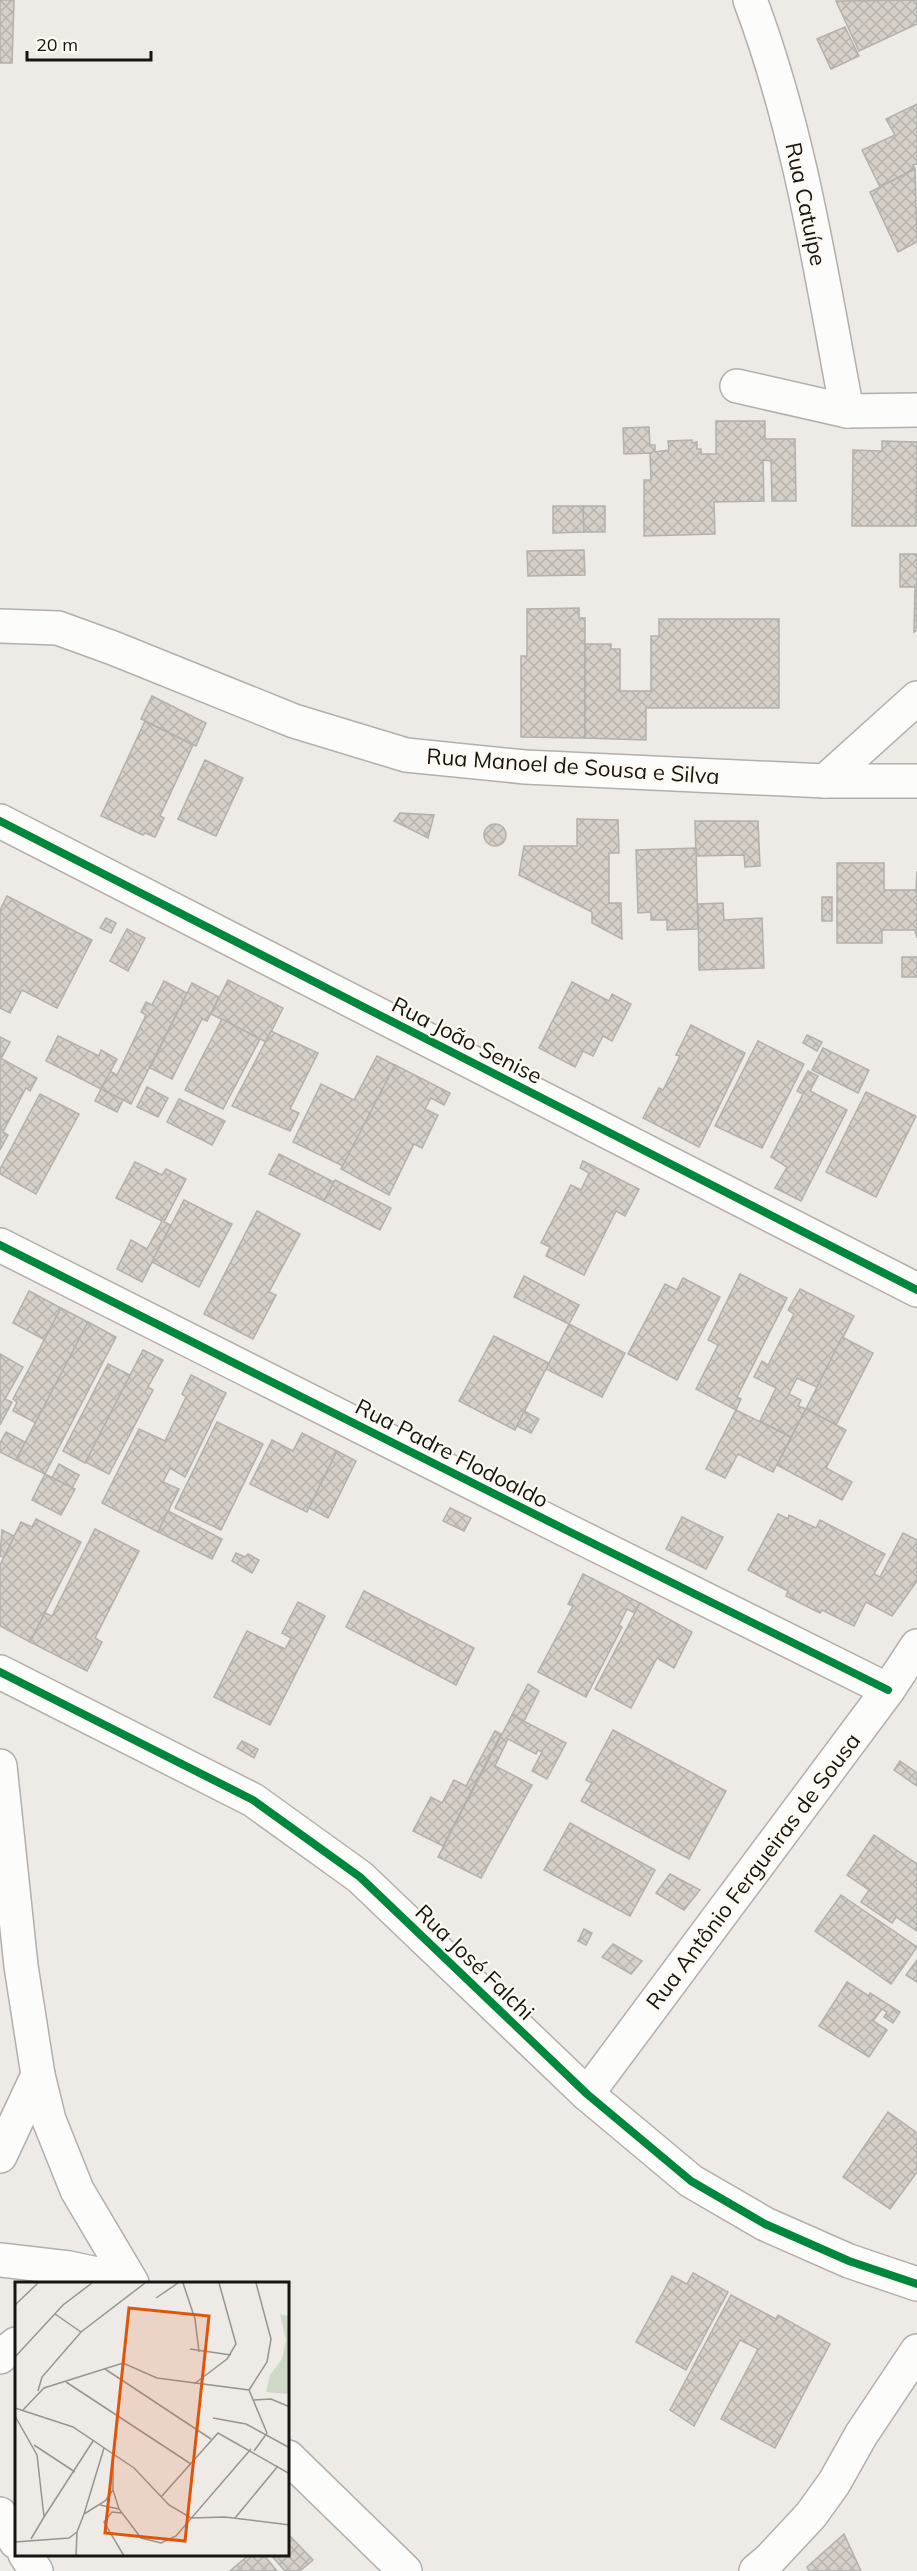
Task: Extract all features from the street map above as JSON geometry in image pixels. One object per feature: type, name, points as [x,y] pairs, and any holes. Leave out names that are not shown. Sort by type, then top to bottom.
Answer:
[{"type":"street","name":"Rua Catuípe","points":[[750,0],[769,50],[807,195],[847,411]]},
{"type":"street","points":[[737,386],[847,411],[917,410]]},
{"type":"street","name":"Rua Manoel de Sousa e Silva","points":[[0,626],[58,628],[294,721],[406,755],[525,767],[825,781],[917,781]]},
{"type":"street","points":[[825,781],[917,698]]},
{"type":"street","name":"Rua João Senise","points":[[0,821],[917,1290]]},
{"type":"street","name":"Rua Padre Flodoaldo","points":[[0,1245],[888,1690]]},
{"type":"street","name":"Rua Antônio Fergueiras de Sousa","points":[[587,2094],[888,1690],[917,1646]]},
{"type":"street","name":"Rua José Falchi","points":[[0,1672],[253,1800],[360,1877],[587,2094],[691,2181],[765,2224],[849,2261],[917,2284]]},
{"type":"street","points":[[0,1766],[21,1966],[38,2075],[49,2120],[77,2190],[131,2282]]},
{"type":"street","points":[[0,2156],[38,2075]]},
{"type":"street","points":[[0,2260],[69,2268],[131,2282]]},
{"type":"street","points":[[0,2357],[15,2345]]},
{"type":"street","points":[[756,2571],[770,2559],[816,2507],[917,2351]]},
{"type":"street","points":[[290,2459],[405,2571]]},
{"type":"street","points":[[0,2514],[15,2540]]},
{"type":"street","points":[[26,2556],[36,2571]]},
{"type":"building","points":[[0,0],[14,0],[12,63],[0,63]]},
{"type":"building","points":[[917,0],[917,24],[859,51],[836,1]]},
{"type":"building","points":[[845,27],[859,56],[831,69],[817,39]]},
{"type":"building","points":[[917,104],[917,164],[913,165],[915,169],[880,187],[862,150],[895,135],[886,119]]},
{"type":"building","points":[[915,169],[917,242],[898,252],[870,192]]},
{"type":"building","points":[[716,421],[765,421],[765,439],[795,439],[796,501],[772,501],[771,461],[763,460],[764,501],[714,502],[715,534],[644,536],[644,480],[651,480],[650,453],[624,454],[623,428],[649,427],[650,445],[655,445],[655,452],[669,450],[668,441],[692,440],[692,443],[697,442],[697,449],[701,449],[701,454],[716,454]]},
{"type":"building","points":[[882,441],[917,442],[916,526],[852,526],[853,450],[882,451]]},
{"type":"building","points":[[553,506],[583,506],[584,532],[553,533]]},
{"type":"building","points":[[583,506],[605,506],[605,532],[584,532]]},
{"type":"building","points":[[584,550],[585,575],[528,576],[527,551]]},
{"type":"building","points":[[900,554],[917,554],[917,630],[914,632],[915,587],[900,587]]},
{"type":"building","points":[[579,608],[579,618],[585,618],[585,738],[521,737],[521,656],[527,656],[527,609]]},
{"type":"building","points":[[659,619],[779,619],[779,708],[646,708],[646,740],[585,738],[585,644],[611,644],[611,649],[620,649],[620,691],[651,691],[651,636],[659,636]]},
{"type":"building","points":[[152,696],[206,723],[196,746],[141,719]]},
{"type":"building","points":[[145,721],[193,745],[160,816],[164,818],[155,837],[145,833],[143,835],[101,816]]},
{"type":"building","points":[[205,760],[243,778],[216,836],[178,819]]},
{"type":"building","points":[[400,813],[434,815],[428,838],[394,821]]},
{"type":"building","points":[[577,819],[618,820],[619,853],[609,853],[609,903],[621,903],[622,939],[592,923],[592,912],[519,875],[524,846],[577,846]]},
{"type":"building","points":[[695,821],[758,821],[760,866],[745,867],[744,855],[696,856]]},
{"type":"building","points":[[495,824],[503,827],[506,835],[503,843],[495,846],[487,843],[484,835],[487,827]]},
{"type":"building","points":[[696,848],[698,929],[667,930],[667,920],[651,920],[651,912],[638,913],[636,850]]},
{"type":"building","points":[[837,863],[884,863],[884,890],[916,890],[917,871],[917,938],[915,930],[882,930],[882,943],[837,943]]},
{"type":"building","points":[[7,896],[92,940],[57,1008],[22,990],[10,1013],[0,1008],[0,910]]},
{"type":"building","points":[[822,897],[832,897],[832,921],[822,921]]},
{"type":"building","points":[[723,903],[724,920],[762,918],[764,968],[699,970],[698,904]]},
{"type":"building","points":[[106,918],[116,923],[111,933],[100,928]]},
{"type":"building","points":[[127,929],[145,938],[128,971],[110,961]]},
{"type":"building","points":[[902,957],[917,957],[917,977],[902,977]]},
{"type":"building","points":[[228,980],[283,1008],[266,1042],[211,1014]]},
{"type":"building","points":[[164,981],[187,993],[131,1104],[101,1089],[110,1071],[117,1075],[146,1015],[141,1012],[146,1002],[152,1005]]},
{"type":"building","points":[[572,982],[609,1001],[612,994],[631,1004],[612,1041],[603,1036],[593,1056],[583,1051],[575,1067],[539,1048]]},
{"type":"building","points":[[192,983],[219,997],[207,1021],[202,1019],[172,1079],[150,1068]]},
{"type":"building","points":[[222,1019],[260,1039],[223,1109],[185,1090]]},
{"type":"building","points":[[691,1025],[745,1053],[699,1147],[643,1118],[659,1088],[663,1090],[680,1056],[676,1055]]},
{"type":"building","points":[[271,1031],[318,1053],[290,1109],[299,1113],[290,1131],[232,1106]]},
{"type":"building","points":[[807,1035],[822,1042],[817,1051],[803,1043]]},
{"type":"building","points":[[58,1036],[99,1056],[101,1050],[117,1059],[101,1089],[46,1061]]},
{"type":"building","points":[[0,1037],[10,1042],[2,1057],[0,1057]]},
{"type":"building","points":[[758,1041],[804,1064],[762,1148],[715,1126]]},
{"type":"building","points":[[823,1048],[869,1070],[858,1093],[812,1070]]},
{"type":"building","points":[[377,1056],[395,1065],[343,1166],[293,1142],[321,1084],[354,1100]]},
{"type":"building","points":[[0,1058],[37,1078],[30,1091],[26,1088],[3,1132],[8,1135],[0,1150]]},
{"type":"building","points":[[395,1065],[450,1093],[444,1105],[431,1098],[425,1109],[438,1115],[422,1148],[414,1144],[389,1195],[341,1169]]},
{"type":"building","points":[[808,1071],[818,1076],[810,1091],[847,1110],[801,1201],[775,1188],[787,1167],[771,1157],[803,1094],[797,1091]]},
{"type":"building","points":[[147,1087],[168,1098],[158,1117],[137,1107]]},
{"type":"building","points":[[101,1089],[123,1100],[117,1112],[95,1101]]},
{"type":"building","points":[[866,1092],[916,1116],[876,1197],[826,1172]]},
{"type":"building","points":[[40,1094],[79,1114],[36,1194],[0,1174],[0,1169]]},
{"type":"building","points":[[179,1099],[225,1121],[212,1145],[167,1122]]},
{"type":"building","points":[[279,1154],[334,1182],[324,1201],[269,1174]]},
{"type":"building","points":[[583,1161],[639,1189],[625,1216],[616,1211],[584,1275],[546,1256],[550,1247],[541,1243],[571,1185],[581,1190],[589,1173],[580,1168]]},
{"type":"building","points":[[135,1162],[162,1175],[166,1169],[186,1179],[164,1222],[171,1225],[142,1282],[117,1269],[131,1240],[147,1249],[162,1221],[116,1198]]},
{"type":"building","points":[[335,1180],[391,1208],[380,1230],[324,1201]]},
{"type":"building","points":[[184,1200],[232,1224],[199,1287],[152,1262]]},
{"type":"building","points":[[257,1211],[300,1234],[269,1292],[276,1295],[253,1339],[204,1314]]},
{"type":"building","points":[[740,1274],[787,1298],[737,1397],[741,1399],[736,1410],[696,1389],[718,1345],[708,1340]]},
{"type":"building","points":[[524,1276],[579,1305],[569,1324],[514,1297]]},
{"type":"building","points":[[683,1278],[720,1297],[677,1380],[628,1354],[665,1284],[677,1290]]},
{"type":"building","points":[[800,1289],[854,1316],[817,1387],[797,1378],[789,1394],[801,1400],[798,1406],[806,1409],[791,1437],[760,1421],[776,1388],[754,1377],[762,1361],[768,1365],[794,1314],[788,1310]]},
{"type":"building","points":[[29,1291],[61,1308],[45,1340],[13,1323]]},
{"type":"building","points":[[61,1308],[88,1322],[36,1423],[13,1411],[17,1402],[13,1399]]},
{"type":"building","points":[[88,1322],[116,1337],[45,1474],[16,1460]]},
{"type":"building","points":[[569,1324],[625,1353],[602,1397],[546,1369]]},
{"type":"building","points":[[494,1336],[549,1363],[515,1430],[459,1401]]},
{"type":"building","points":[[842,1337],[873,1353],[836,1425],[806,1409]]},
{"type":"building","points":[[143,1350],[163,1360],[148,1387],[153,1390],[109,1474],[85,1462]]},
{"type":"building","points":[[0,1354],[23,1367],[5,1399],[12,1402],[0,1425]]},
{"type":"building","points":[[108,1364],[130,1375],[85,1463],[63,1451]]},
{"type":"building","points":[[191,1375],[226,1393],[185,1477],[170,1468],[163,1482],[179,1489],[158,1532],[102,1503],[139,1429],[165,1441],[186,1397],[182,1394]]},
{"type":"building","points":[[806,1409],[846,1430],[826,1468],[852,1482],[842,1500],[777,1465]]},
{"type":"building","points":[[736,1410],[791,1437],[773,1472],[738,1454],[725,1478],[706,1469]]},
{"type":"building","points":[[524,1411],[539,1419],[531,1433],[517,1426]]},
{"type":"building","points":[[217,1422],[263,1444],[221,1530],[175,1508]]},
{"type":"building","points":[[6,1432],[25,1442],[16,1460],[0,1452],[0,1443]]},
{"type":"building","points":[[302,1433],[337,1451],[307,1512],[250,1484],[272,1440],[293,1451]]},
{"type":"building","points":[[337,1451],[356,1461],[328,1518],[309,1508]]},
{"type":"building","points":[[59,1464],[79,1475],[72,1488],[52,1478]]},
{"type":"building","points":[[45,1474],[75,1489],[61,1515],[32,1500]]},
{"type":"building","points":[[450,1508],[471,1518],[464,1531],[443,1521]]},
{"type":"building","points":[[168,1511],[222,1539],[212,1559],[158,1532]]},
{"type":"building","points":[[778,1514],[788,1519],[789,1515],[816,1528],[820,1520],[885,1554],[874,1574],[880,1577],[903,1533],[917,1540],[917,1581],[892,1616],[866,1602],[854,1626],[822,1610],[820,1613],[786,1596],[788,1591],[748,1570]]},
{"type":"building","points":[[682,1517],[723,1537],[706,1569],[666,1549]]},
{"type":"building","points":[[36,1519],[81,1542],[30,1642],[0,1626],[0,1565],[21,1522],[32,1527]]},
{"type":"building","points":[[95,1529],[139,1551],[95,1638],[102,1642],[87,1671],[30,1642],[45,1613],[52,1616]]},
{"type":"building","points":[[2,1530],[14,1536],[4,1557],[0,1556]]},
{"type":"building","points":[[236,1553],[245,1557],[248,1554],[259,1560],[252,1573],[232,1561]]},
{"type":"building","points":[[583,1574],[640,1603],[635,1613],[627,1609],[619,1625],[622,1627],[586,1697],[538,1672],[573,1606],[568,1604]]},
{"type":"building","points":[[364,1591],[474,1648],[456,1685],[346,1627]]},
{"type":"building","points":[[298,1602],[325,1616],[270,1725],[214,1697],[247,1631],[285,1649],[291,1638],[282,1633]]},
{"type":"building","points":[[640,1603],[692,1632],[674,1668],[657,1658],[631,1708],[595,1689]]},
{"type":"building","points":[[528,1684],[539,1691],[524,1721],[512,1715]]},
{"type":"building","points":[[512,1715],[566,1743],[547,1779],[532,1771],[542,1752],[538,1750],[536,1754],[508,1739],[495,1766],[532,1785],[481,1878],[438,1857]]},
{"type":"building","points":[[613,1730],[726,1791],[689,1859],[581,1801],[592,1783],[586,1780]]},
{"type":"building","points":[[495,1731],[501,1734],[443,1846],[413,1831],[431,1797],[442,1803],[454,1780],[466,1786]]},
{"type":"building","points":[[242,1741],[258,1749],[254,1758],[237,1748]]},
{"type":"building","points":[[900,1761],[917,1773],[917,1786],[894,1770]]},
{"type":"building","points":[[570,1823],[655,1870],[630,1916],[544,1870]]},
{"type":"building","points":[[874,1835],[917,1864],[917,1931],[896,1917],[892,1923],[861,1902],[869,1890],[847,1875]]},
{"type":"building","points":[[670,1874],[700,1890],[684,1910],[656,1893]]},
{"type":"building","points":[[841,1895],[917,1947],[891,1984],[815,1931]]},
{"type":"building","points":[[584,1929],[592,1933],[586,1945],[578,1941]]},
{"type":"building","points":[[613,1944],[642,1961],[631,1974],[602,1957]]},
{"type":"building","points":[[917,1960],[917,1982],[906,1975]]},
{"type":"building","points":[[847,1982],[900,2012],[893,2023],[884,2017],[887,2012],[882,2009],[873,2021],[887,2030],[869,2057],[819,2026]]},
{"type":"building","points":[[888,2112],[917,2133],[917,2172],[890,2209],[843,2177]]},
{"type":"building","points":[[693,2273],[728,2292],[686,2370],[636,2342],[672,2276],[687,2284]]},
{"type":"building","points":[[731,2295],[776,2319],[778,2315],[830,2344],[775,2448],[721,2419],[758,2349],[740,2340],[694,2426],[670,2410]]},
{"type":"building","points":[[844,2534],[861,2571],[809,2571],[807,2567]]},
{"type":"building","points":[[290,2536],[313,2560],[300,2571],[285,2571],[272,2556],[290,2556]]},
{"type":"building","points":[[248,2556],[265,2556],[277,2571],[230,2571]]},
{"type":"cycle path","points":[[0,821],[917,1290]]},
{"type":"cycle path","points":[[0,1245],[888,1690]]},
{"type":"cycle path","points":[[0,1672],[253,1800],[360,1877],[587,2094],[691,2181],[765,2224],[849,2261],[917,2284]]}]
